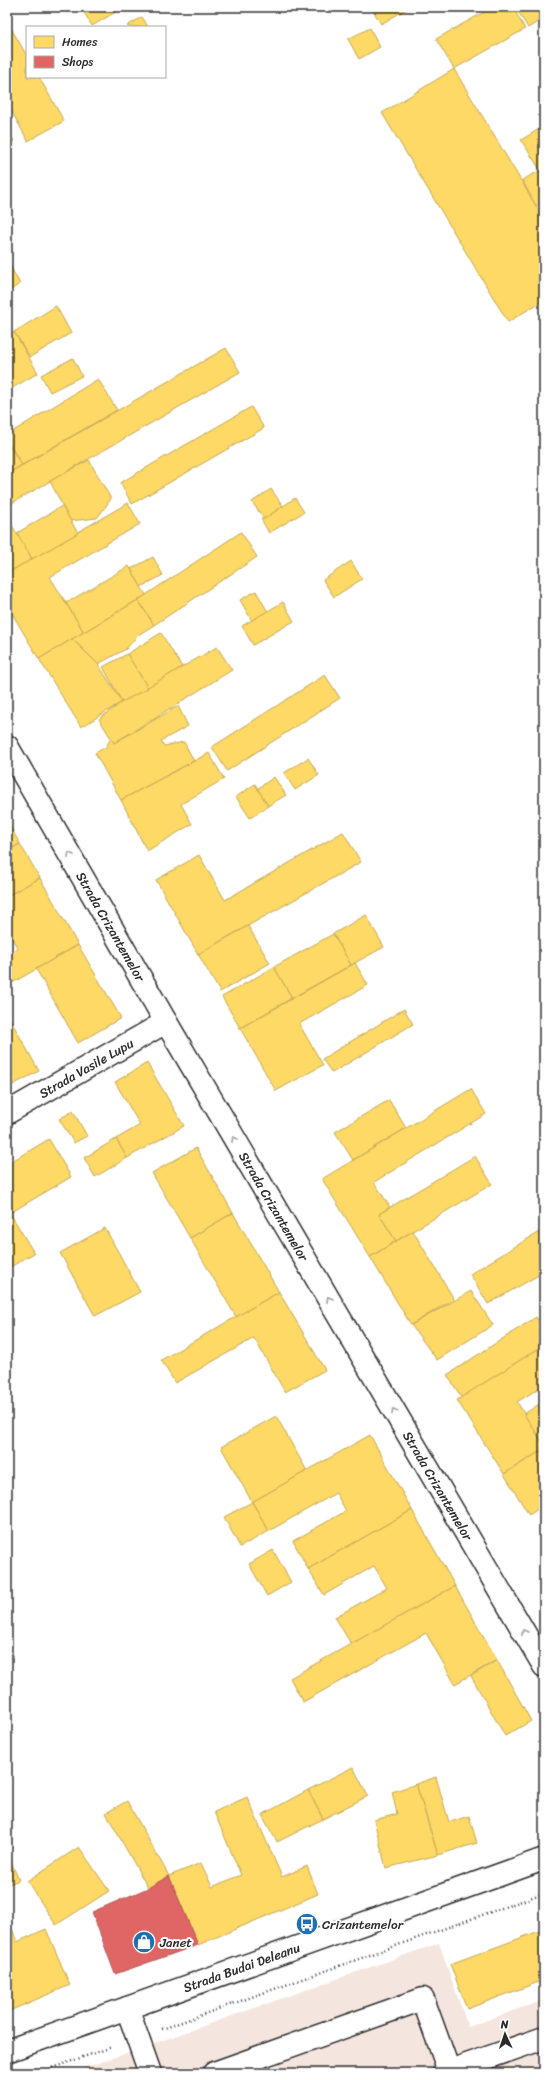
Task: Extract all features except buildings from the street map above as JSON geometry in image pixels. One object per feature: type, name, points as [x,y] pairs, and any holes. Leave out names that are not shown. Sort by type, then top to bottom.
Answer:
[{"type":"street","name":"Strada Crizantemelor","points":[[7,746],[166,1022],[544,1666]]},
{"type":"street","name":"Strada Vasile Lupu","points":[[7,1113],[166,1022]]},
{"type":"street","name":"Strada Budai Deleanu","points":[[7,2051],[544,1859]]},
{"type":"street","points":[[223,2072],[423,1999],[447,2072],[544,2038]]},
{"type":"street","points":[[127,2008],[150,2073]]},
{"type":"path","points":[[37,2073],[544,1893]]},
{"type":"shaded area","points":[[439,1943],[468,2027],[544,2000],[544,2073],[86,2073],[84,2068]]},
{"type":"place","name":"Crizantemelor","points":[[307,1924]]},
{"type":"place","name":"Janet","points":[[144,1942]]}]
